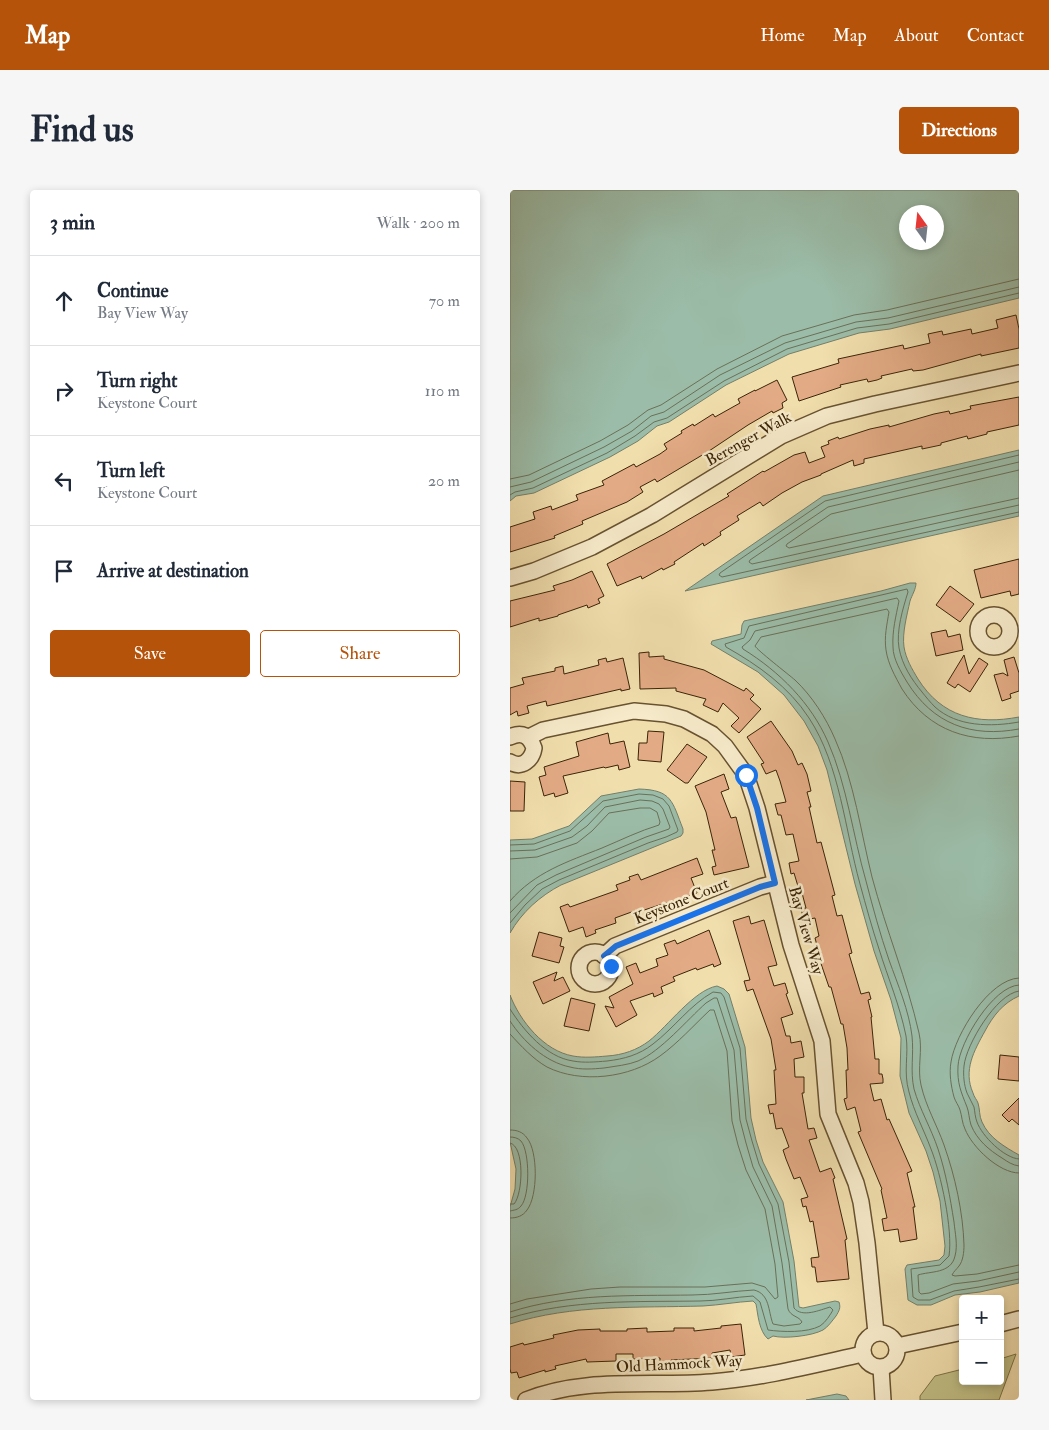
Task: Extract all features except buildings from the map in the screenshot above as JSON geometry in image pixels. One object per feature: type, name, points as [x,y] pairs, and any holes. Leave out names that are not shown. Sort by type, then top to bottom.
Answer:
[{"type":"street","name":"Berenger Walk","points":[[510,578],[534,571],[592,547],[652,515],[781,436],[827,416],[1019,373]]},
{"type":"street","name":"Bay View Way","points":[[528,737],[543,730],[634,711],[666,714],[684,719],[712,734],[725,746],[746,775],[755,801],[791,944],[822,1042],[828,1114],[856,1183],[861,1202],[876,1333]]},
{"type":"street","points":[[510,737],[517,734],[528,737],[534,748],[530,759],[520,765],[510,762]]},
{"type":"street","name":"Keystone Court","points":[[604,956],[616,946],[760,887],[775,883]]},
{"type":"street","points":[[1004,1323],[1019,1319]]},
{"type":"street","points":[[876,1333],[883,1333],[889,1336],[897,1346],[895,1360],[890,1365],[882,1368],[870,1365],[865,1360],[862,1347],[870,1336],[876,1333]]},
{"type":"street","points":[[897,1346],[959,1333]]},
{"type":"street","name":"Old Hammock Way","points":[[526,1400],[560,1389],[595,1384],[687,1383],[735,1380],[863,1354]]},
{"type":"street","points":[[882,1368],[883,1400]]},
{"type":"shaded area","points":[[1016,1354],[999,1400],[920,1400],[920,1396],[935,1376],[959,1370],[959,1385],[1004,1385],[1004,1358]]},
{"type":"water","points":[[510,190],[1019,190],[1019,298],[890,329],[859,333],[789,354],[726,385],[669,422],[657,426],[638,441],[610,457],[534,493],[516,496],[510,501]]},
{"type":"water","points":[[1019,450],[1019,516],[685,591],[823,496]]},
{"type":"water","points":[[916,583],[916,585],[906,618],[904,647],[911,668],[928,692],[949,710],[975,719],[989,720],[1019,717],[1019,996],[1003,1006],[988,1025],[971,1061],[969,1076],[970,1085],[978,1103],[981,1120],[985,1128],[998,1142],[1019,1155],[1019,1283],[980,1292],[955,1295],[931,1305],[917,1305],[908,1300],[905,1269],[907,1265],[939,1260],[944,1255],[945,1246],[940,1201],[926,1151],[909,1113],[900,1076],[901,1038],[855,884],[827,770],[818,746],[804,721],[784,695],[758,672],[711,644],[712,641],[741,634],[744,621]]},
{"type":"water","points":[[639,789],[658,792],[669,799],[673,804],[683,829],[681,836],[553,889],[526,911],[510,933],[510,840],[532,839],[569,826],[601,796]]},
{"type":"water","points":[[717,986],[729,994],[745,1047],[751,1118],[763,1162],[783,1202],[794,1261],[799,1307],[803,1308],[835,1301],[839,1302],[840,1306],[836,1316],[827,1327],[818,1332],[791,1337],[773,1336],[768,1339],[761,1327],[756,1304],[753,1301],[703,1306],[582,1310],[558,1313],[510,1324],[510,1207],[515,1189],[516,1169],[510,1142],[510,995],[520,1015],[534,1033],[552,1048],[577,1057],[594,1057],[630,1052],[640,1047],[649,1041],[690,1001],[708,989]]},
{"type":"water","points":[[837,1394],[846,1396],[849,1400],[806,1400]]},
{"type":"route","points":[[611,966],[604,956],[616,946],[760,887],[775,883],[752,788],[746,775]]}]
